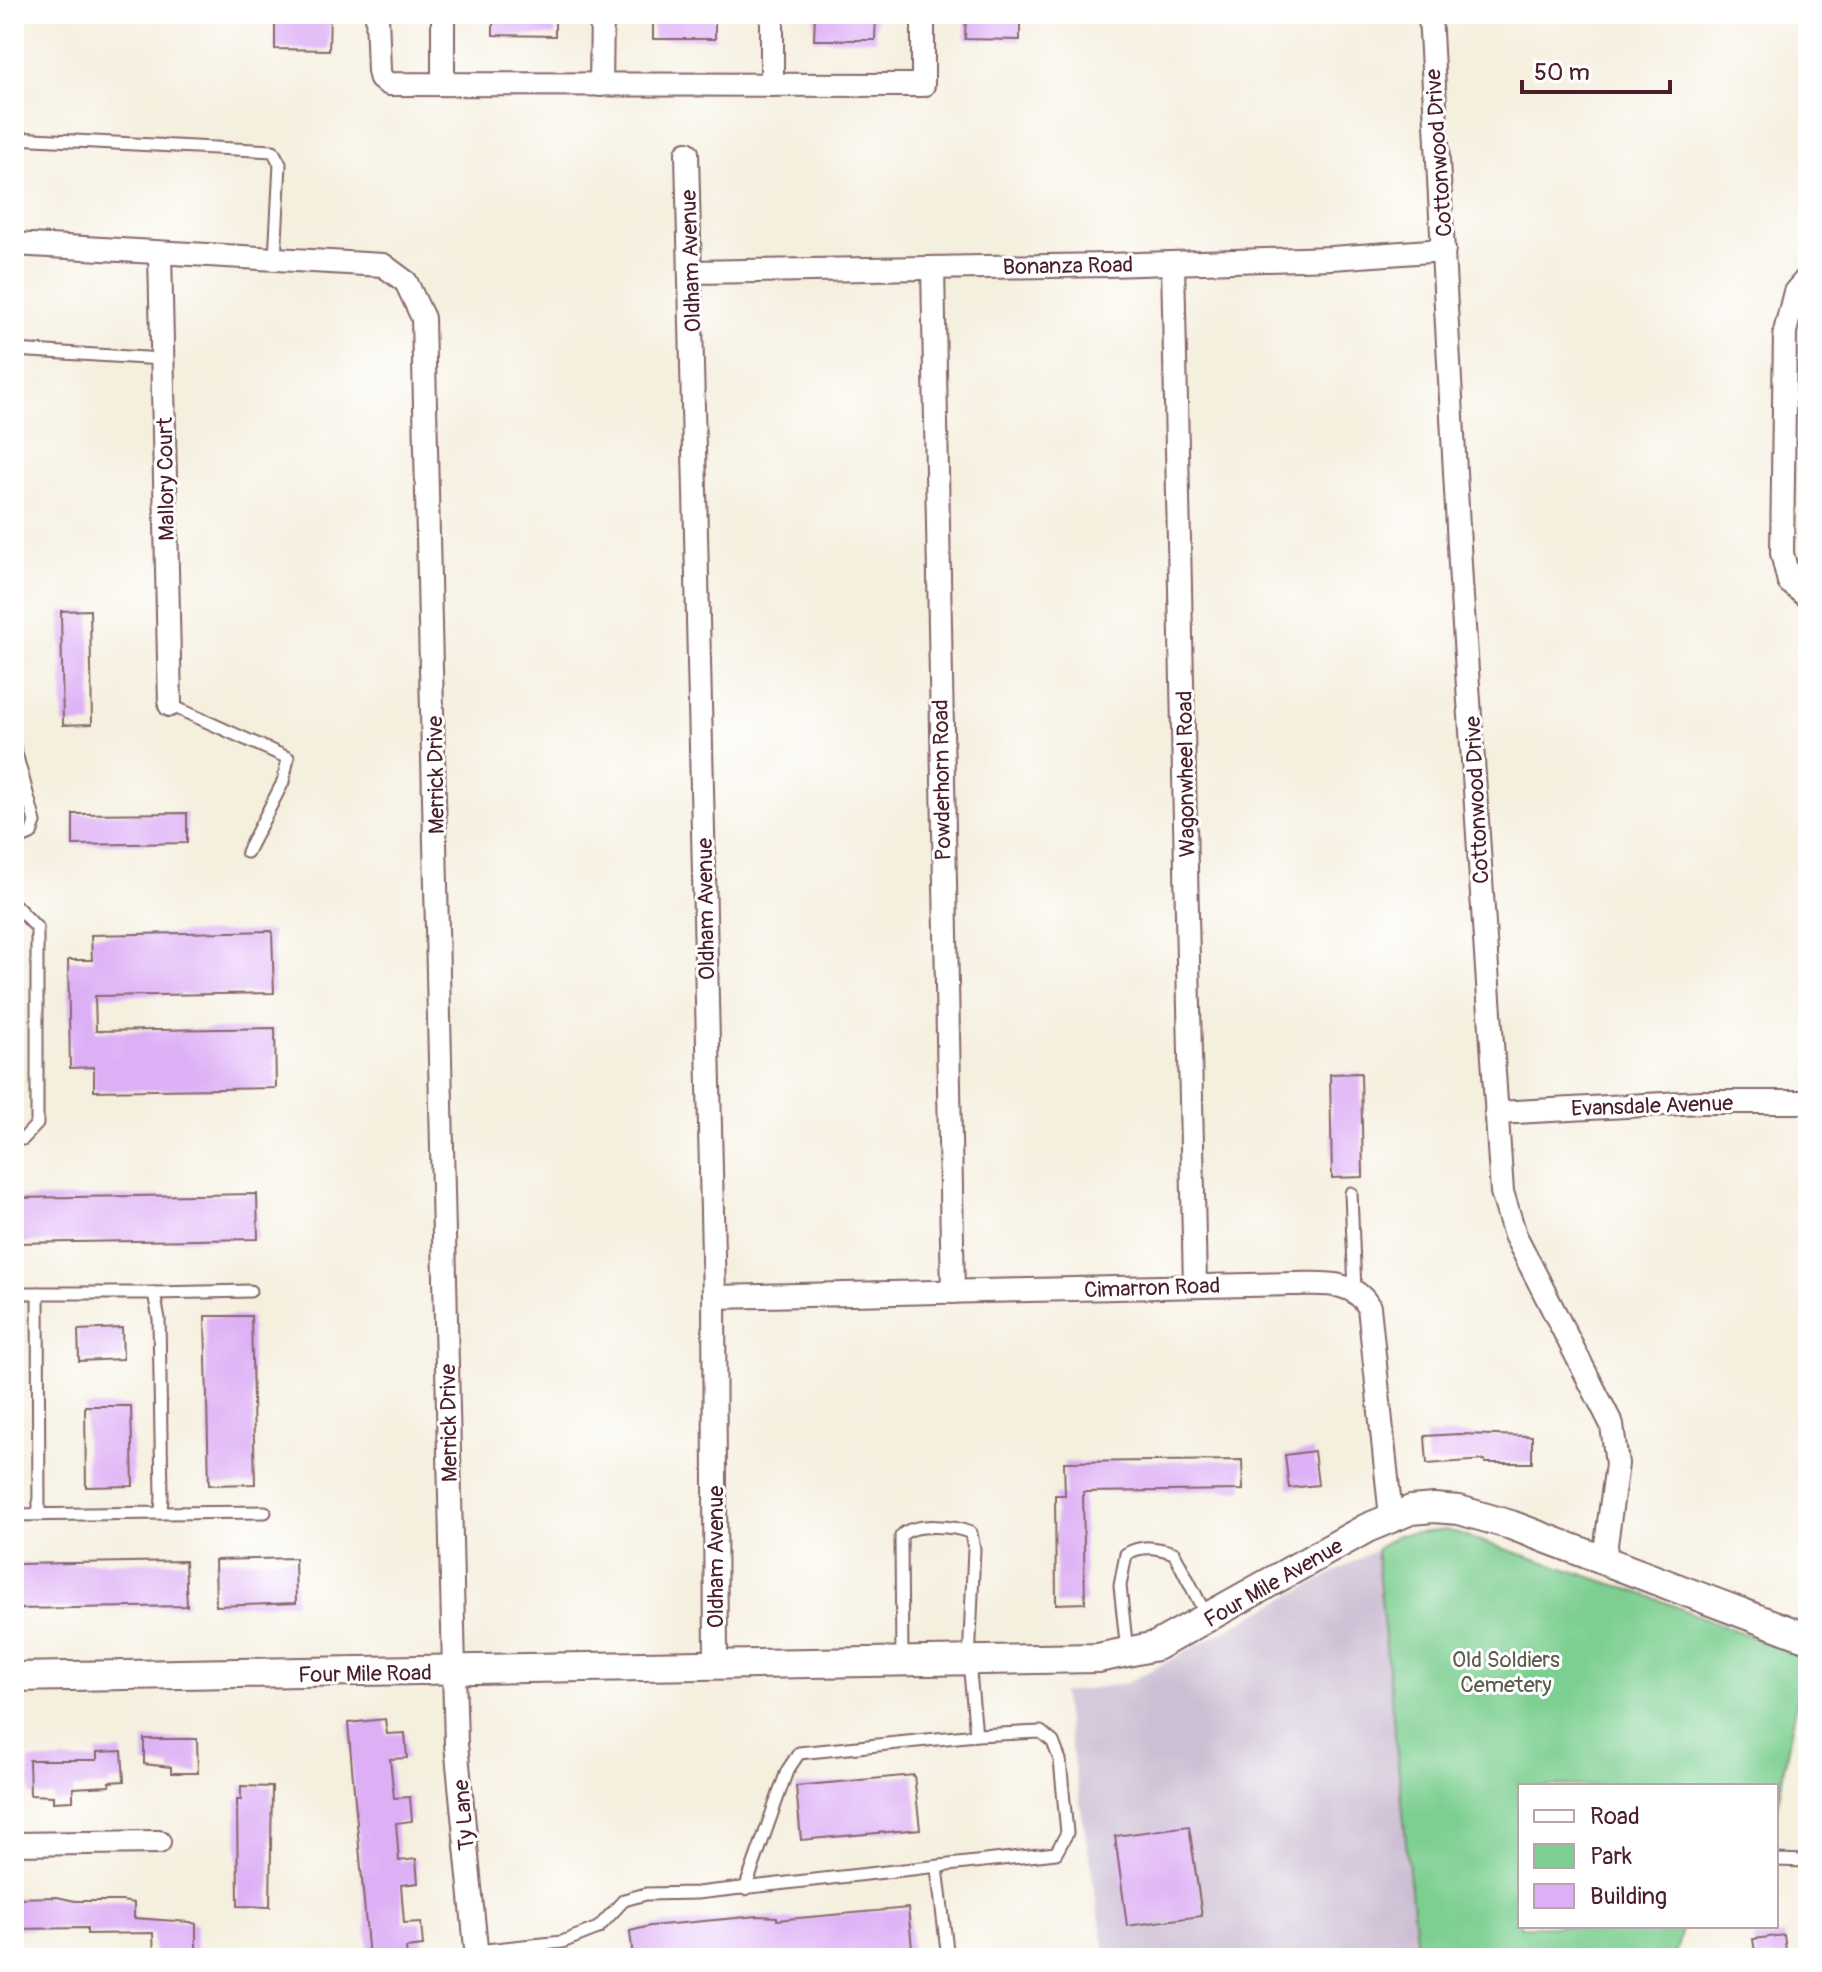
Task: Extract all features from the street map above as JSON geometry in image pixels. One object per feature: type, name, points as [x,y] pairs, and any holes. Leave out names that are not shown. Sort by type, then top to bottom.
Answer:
[{"type":"street","points":[[377,14],[381,79],[389,84],[601,85],[923,85],[923,14]]},
{"type":"street","points":[[443,14],[443,83]]},
{"type":"street","points":[[601,85],[602,14]]},
{"type":"street","points":[[772,14],[772,85]]},
{"type":"street","name":"Cottonwood Drive","points":[[1430,14],[1461,582],[1502,1192],[1507,1214],[1612,1425],[1617,1464],[1604,1559]]},
{"type":"street","name":"Oldham Avenue","points":[[687,153],[714,1297],[716,1665]]},
{"type":"street","name":"Merrick Drive","points":[[14,244],[383,265],[406,282],[423,318],[454,1671]]},
{"type":"street","name":"Bonanza Road","points":[[691,272],[1173,263],[1444,250]]},
{"type":"street","name":"Mallory Court","points":[[160,253],[170,705]]},
{"type":"street","name":"Wagonwheel Road","points":[[1173,263],[1195,1286]]},
{"type":"street","name":"Powderhorn Road","points":[[933,268],[953,1292]]},
{"type":"street","points":[[1803,594],[1789,582],[1782,553],[1783,349],[1787,315],[1804,280]]},
{"type":"street","name":"Evansdale Avenue","points":[[1496,1113],[1701,1102],[1808,1102]]},
{"type":"street","name":"Cimarron Road","points":[[714,1297],[1333,1284],[1355,1291]]},
{"type":"street","points":[[1355,1291],[1369,1307],[1372,1321],[1391,1517]]},
{"type":"street","name":"Four Mile Avenue","points":[[716,1665],[1057,1661],[1127,1654],[1156,1646],[1391,1517],[1434,1508],[1459,1510],[1604,1559],[1808,1637]]},
{"type":"street","name":"Four Mile Road","points":[[14,1677],[716,1665]]},
{"type":"street","name":"Ty Lane","points":[[454,1671],[456,1744],[476,1954]]},
{"type":"street","points":[[14,1844],[159,1842]]},
{"type":"lane","points":[[14,138],[273,151],[280,164],[275,259]]},
{"type":"lane","points":[[14,350],[162,359]]},
{"type":"lane","points":[[170,705],[288,758],[283,782],[247,852]]},
{"type":"lane","points":[[14,746],[35,822],[31,834],[14,841]]},
{"type":"lane","points":[[14,904],[37,928],[37,1124],[23,1139],[14,1139]]},
{"type":"lane","points":[[1351,1193],[1355,1291]]},
{"type":"lane","points":[[14,1293],[250,1291]]},
{"type":"lane","points":[[38,1293],[39,1513]]},
{"type":"lane","points":[[154,1293],[159,1319],[161,1513]]},
{"type":"lane","points":[[14,1515],[265,1512]]},
{"type":"lane","points":[[902,1663],[901,1536],[914,1528],[963,1529],[971,1533],[974,1549],[969,1662],[976,1735]]},
{"type":"lane","points":[[1127,1654],[1120,1586],[1126,1554],[1137,1548],[1157,1547],[1174,1553],[1208,1619]]},
{"type":"lane","points":[[476,1954],[526,1952],[562,1942],[598,1928],[624,1900],[646,1894],[745,1889],[1056,1853],[1067,1833],[1060,1760],[1053,1742],[1041,1732],[976,1735],[799,1753],[787,1771],[745,1889]]},
{"type":"lane","points":[[1778,1860],[1808,1861]]},
{"type":"lane","points":[[937,1868],[948,1958]]},
{"type":"shaded area","points":[[1376,1550],[1418,1958],[1106,1958],[1062,1693],[1127,1683]]},
{"type":"green space","name":"Old Soldiers Cemetery","points":[[1446,1530],[1649,1596],[1805,1658],[1778,1800],[1778,1784],[1518,1784],[1518,1928],[1682,1928],[1674,1958],[1418,1958],[1376,1550],[1397,1535]]},
{"type":"building","points":[[275,14],[330,14],[329,50],[275,49]]},
{"type":"building","points":[[493,14],[555,14],[555,36],[493,35]]},
{"type":"building","points":[[653,14],[715,14],[715,39],[653,39]]},
{"type":"building","points":[[815,14],[876,14],[875,40],[814,40]]},
{"type":"building","points":[[966,14],[1020,14],[1020,40],[965,39]]},
{"type":"building","points":[[90,610],[92,724],[63,725],[61,611]]},
{"type":"building","points":[[187,813],[187,843],[73,845],[73,814]]},
{"type":"building","points":[[272,931],[274,993],[95,996],[96,1031],[275,1028],[276,1088],[94,1091],[94,1067],[70,1068],[68,960],[92,960],[91,935]]},
{"type":"building","points":[[1361,1073],[1363,1177],[1332,1178],[1330,1074]]},
{"type":"building","points":[[257,1194],[258,1239],[14,1243],[14,1198]]},
{"type":"building","points":[[205,1316],[251,1316],[255,1484],[209,1485]]},
{"type":"building","points":[[122,1328],[123,1359],[79,1361],[78,1330]]},
{"type":"building","points":[[85,1406],[131,1406],[133,1486],[86,1487]]},
{"type":"building","points":[[1425,1436],[1532,1436],[1532,1463],[1485,1463],[1485,1460],[1427,1464]]},
{"type":"building","points":[[1314,1451],[1318,1485],[1289,1488],[1285,1455]]},
{"type":"building","points":[[1242,1460],[1243,1490],[1083,1492],[1085,1603],[1056,1604],[1055,1495],[1065,1495],[1064,1462]]},
{"type":"building","points":[[295,1558],[296,1603],[216,1606],[215,1560]]},
{"type":"building","points":[[185,1561],[187,1606],[17,1609],[16,1564]]},
{"type":"building","points":[[385,1719],[387,1734],[405,1733],[407,1758],[390,1759],[394,1798],[410,1797],[412,1821],[396,1823],[399,1861],[416,1859],[418,1883],[401,1885],[404,1923],[421,1922],[423,1946],[406,1948],[407,1958],[369,1958],[348,1723]]},
{"type":"building","points":[[144,1739],[197,1739],[198,1773],[171,1773],[171,1767],[144,1764]]},
{"type":"building","points":[[122,1751],[124,1781],[109,1782],[110,1786],[73,1788],[73,1801],[53,1802],[53,1796],[30,1795],[29,1760],[97,1760],[97,1752]]},
{"type":"building","points":[[914,1775],[920,1829],[801,1840],[796,1786]]},
{"type":"building","points":[[241,1786],[272,1787],[270,1907],[238,1906],[237,1800],[241,1800]]},
{"type":"building","points":[[1189,1826],[1202,1916],[1127,1926],[1115,1836]]},
{"type":"building","points":[[57,1897],[75,1901],[134,1903],[134,1918],[196,1924],[196,1958],[154,1958],[153,1933],[87,1934],[87,1928],[14,1929],[14,1898]]},
{"type":"building","points":[[908,1908],[913,1958],[633,1958],[630,1931],[650,1926],[758,1916],[777,1917],[777,1920]]},
{"type":"building","points":[[1784,1935],[1787,1958],[1756,1958],[1753,1939]]}]
